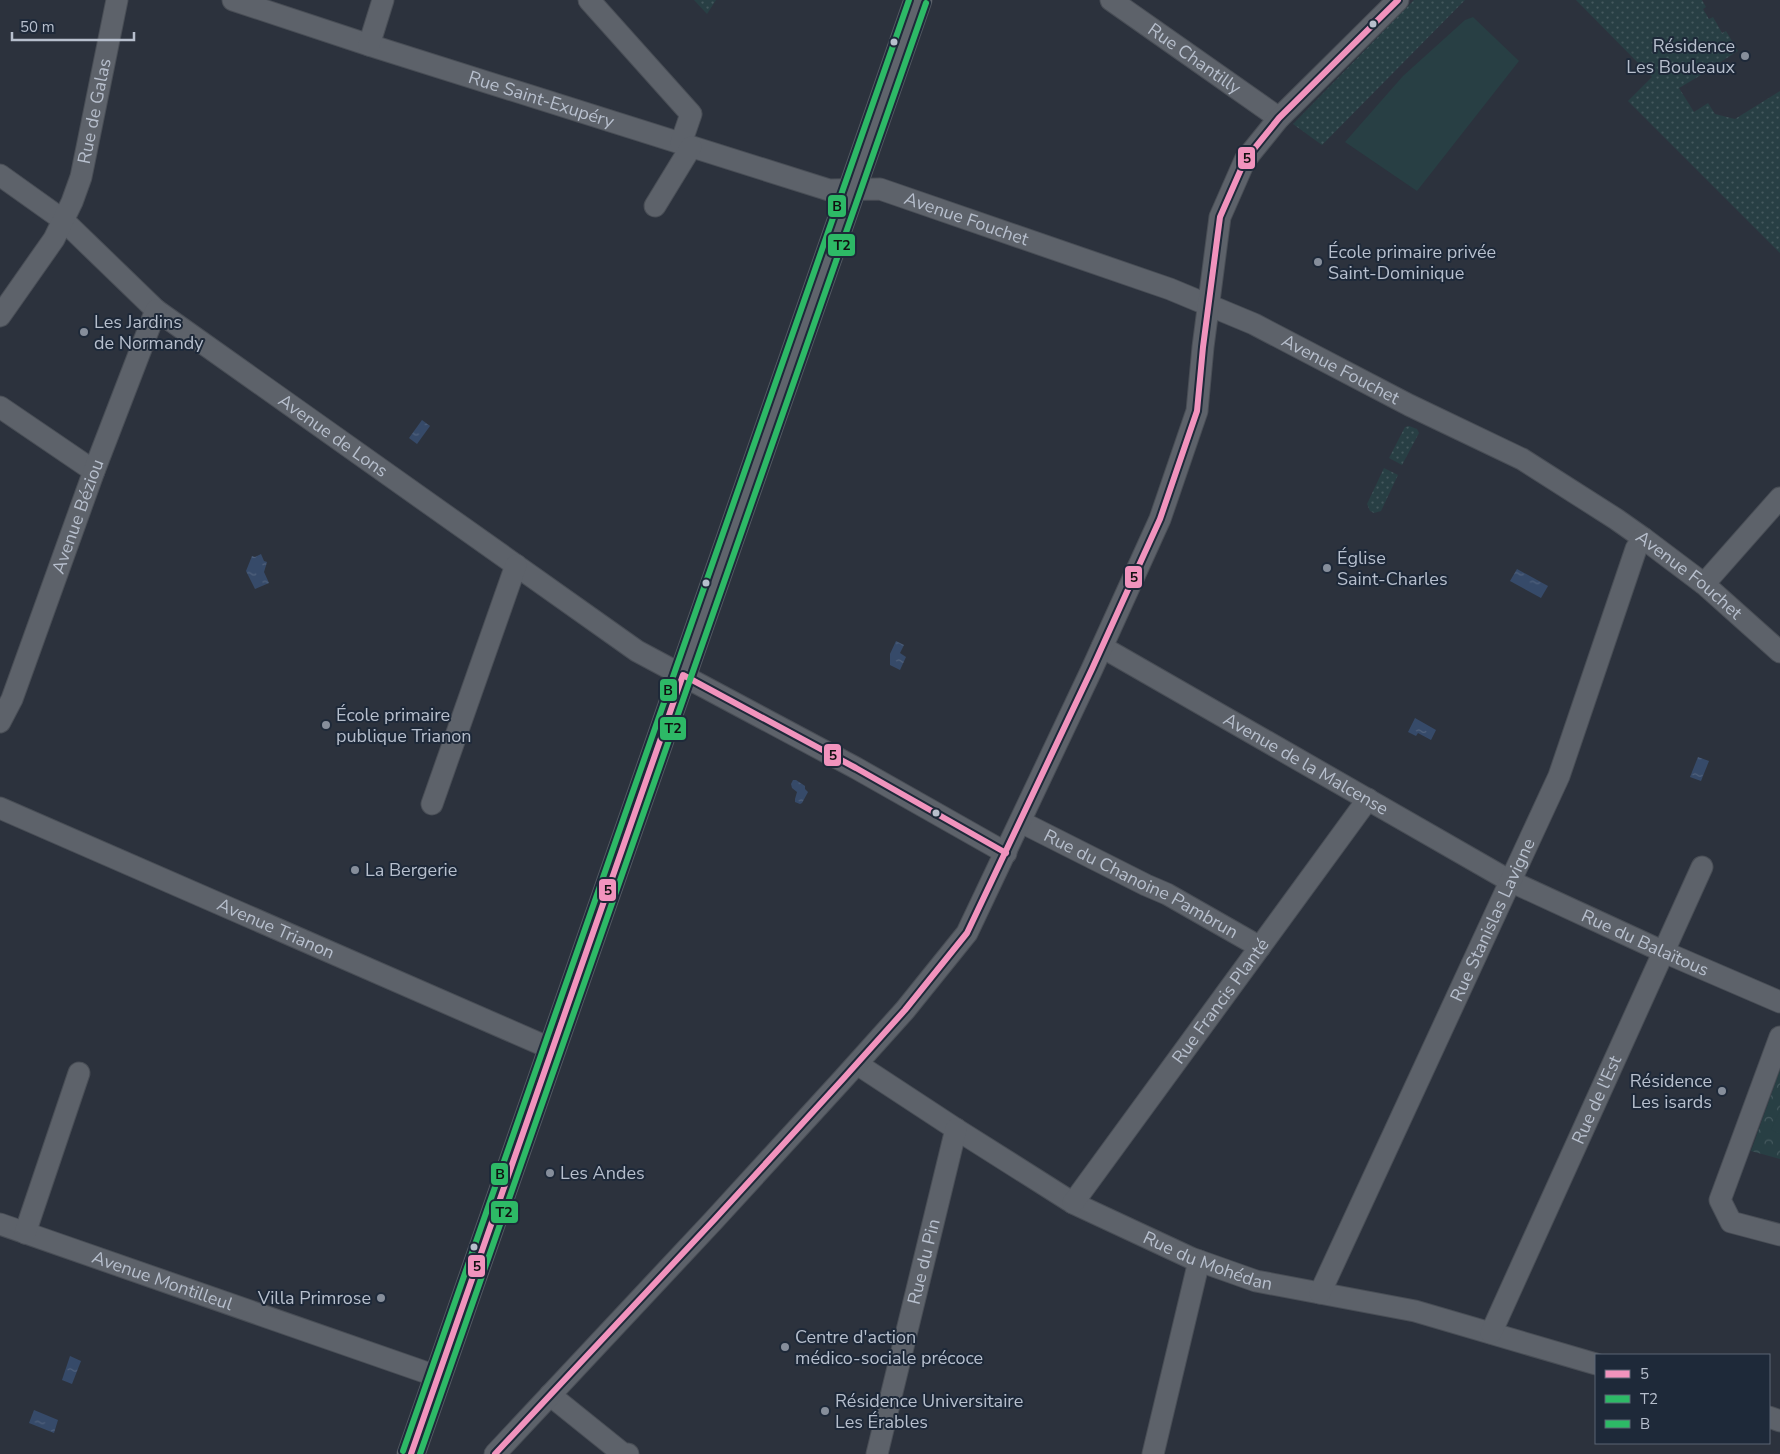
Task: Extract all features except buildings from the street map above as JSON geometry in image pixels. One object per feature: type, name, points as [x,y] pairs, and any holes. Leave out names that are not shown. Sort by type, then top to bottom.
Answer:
[{"type":"main road","points":[[411,1454],[918,0]]},
{"type":"street","name":"Rue de Galas","points":[[0,316],[54,239],[64,220],[81,177],[117,0]]},
{"type":"street","name":"Rue Saint-Exupéry","points":[[233,0],[369,45],[829,190],[851,191]]},
{"type":"street","points":[[369,45],[383,0]]},
{"type":"street","points":[[589,0],[691,114],[686,145],[655,206]]},
{"type":"street","name":"Rue Chantilly","points":[[1111,0],[1279,118]]},
{"type":"street","points":[[495,1454],[857,1064],[905,1010],[967,933],[1021,822],[1160,519],[1197,411],[1220,217],[1245,160],[1279,118],[1398,0]]},
{"type":"street","name":"Avenue de Lons","points":[[0,174],[64,220],[156,310],[637,651],[856,768],[1006,853]]},
{"type":"street","name":"Avenue Fouchet","points":[[851,191],[880,189],[1170,289],[1254,324],[1402,402],[1522,459],[1643,538],[1704,584],[1780,652]]},
{"type":"street","name":"Avenue Béziou","points":[[0,722],[6,696],[156,310]]},
{"type":"street","points":[[0,406],[94,471]]},
{"type":"street","points":[[1704,584],[1780,498]]},
{"type":"street","name":"Rue Stanislas Lavigne","points":[[1320,1293],[1559,776],[1636,549],[1643,538]]},
{"type":"street","points":[[432,804],[516,565]]},
{"type":"street","name":"Avenue de la Malcense","points":[[1102,647],[1510,881]]},
{"type":"street","name":"Rue Francis Planté","points":[[1073,1202],[1368,799]]},
{"type":"street","name":"Avenue Trianon","points":[[0,808],[552,1049]]},
{"type":"street","name":"Rue du Chanoine Pambrun","points":[[1021,822],[1146,885],[1168,894],[1260,947]]},
{"type":"street","name":"Rue de l'Est","points":[[1491,1333],[1702,867]]},
{"type":"street","name":"Rue du Balaïtous","points":[[1510,881],[1664,952],[1780,1002]]},
{"type":"street","points":[[1780,1037],[1720,1200],[1731,1222],[1780,1236]]},
{"type":"street","name":"Rue du Mohédan","points":[[857,1064],[1073,1202],[1199,1261],[1256,1281],[1414,1311],[1595,1364]]},
{"type":"street","points":[[25,1233],[80,1073]]},
{"type":"street","name":"Rue du Pin","points":[[877,1454],[956,1129]]},
{"type":"street","name":"Avenue Montilleul","points":[[0,1224],[439,1377]]},
{"type":"street","points":[[1153,1454],[1199,1261]]},
{"type":"street","points":[[550,1395],[622,1453],[628,1454]]},
{"type":"green space","points":[[694,0],[716,0],[707,14]]},
{"type":"green space","points":[[1414,0],[1465,0],[1322,145],[1293,124]]},
{"type":"green space","points":[[1576,0],[1702,0],[1706,7],[1703,9],[1709,19],[1713,17],[1722,33],[1726,31],[1738,51],[1711,68],[1708,63],[1698,70],[1701,75],[1679,88],[1694,112],[1708,103],[1715,114],[1735,119],[1780,91],[1780,253],[1628,101],[1652,77]]},
{"type":"green space","points":[[1473,17],[1519,61],[1417,191],[1345,142],[1403,76],[1465,20]]},
{"type":"green space","points":[[1409,426],[1417,429],[1419,433],[1402,465],[1389,458],[1405,427]]},
{"type":"green space","points":[[1384,468],[1398,475],[1381,511],[1374,513],[1370,511],[1367,504]]},
{"type":"green space","points":[[1780,1070],[1780,1159],[1751,1151]]},
{"type":"green space","points":[[1780,1110],[1780,1134],[1771,1130]]},
{"type":"water","points":[[422,420],[430,426],[417,444],[409,438]]},
{"type":"water","points":[[261,554],[264,561],[267,562],[264,572],[269,583],[255,589],[246,571],[252,556],[255,557]]},
{"type":"water","points":[[1517,569],[1548,586],[1541,598],[1510,581]]},
{"type":"water","points":[[896,641],[904,645],[900,653],[906,657],[900,670],[890,665],[890,654]]},
{"type":"water","points":[[1415,718],[1436,730],[1431,740],[1418,733],[1416,736],[1408,732]]},
{"type":"water","points":[[1698,757],[1709,761],[1701,781],[1690,777]]},
{"type":"water","points":[[793,780],[805,786],[808,792],[800,804],[795,802],[797,792],[792,788]]},
{"type":"water","points":[[70,1356],[81,1361],[72,1384],[62,1380]]},
{"type":"water","points":[[34,1410],[58,1420],[54,1433],[29,1423]]},
{"type":"transit line","name":"B","points":[[403,1451],[909,0]]},
{"type":"transit line","name":"5","points":[[495,1454],[843,1079],[905,1010],[967,933],[1092,669],[1160,519],[1197,411],[1203,347],[1220,217],[1245,160],[1279,118],[1398,0]]},
{"type":"transit line","name":"T2","points":[[420,1454],[926,3]]},
{"type":"transit line","name":"5","points":[[411,1454],[683,675],[856,768],[1006,853]]},
{"type":"place","name":"Résidence Les Bouleaux","points":[[1745,56]]},
{"type":"place","name":"École primaire privée Saint-Dominique","points":[[1318,262]]},
{"type":"place","name":"Les Jardins de Normandy","points":[[84,332]]},
{"type":"place","name":"Église Saint-Charles","points":[[1327,568]]},
{"type":"place","name":"École primaire publique Trianon","points":[[326,725]]},
{"type":"place","name":"La Bergerie","points":[[355,870]]},
{"type":"place","name":"Résidence Les isards","points":[[1722,1091]]},
{"type":"place","name":"Les Andes","points":[[550,1173]]},
{"type":"place","name":"Villa Primrose","points":[[381,1298]]},
{"type":"place","name":"Centre d'action médico-sociale précoce","points":[[785,1347]]},
{"type":"place","name":"Résidence Universitaire Les Érables","points":[[825,1411]]}]
